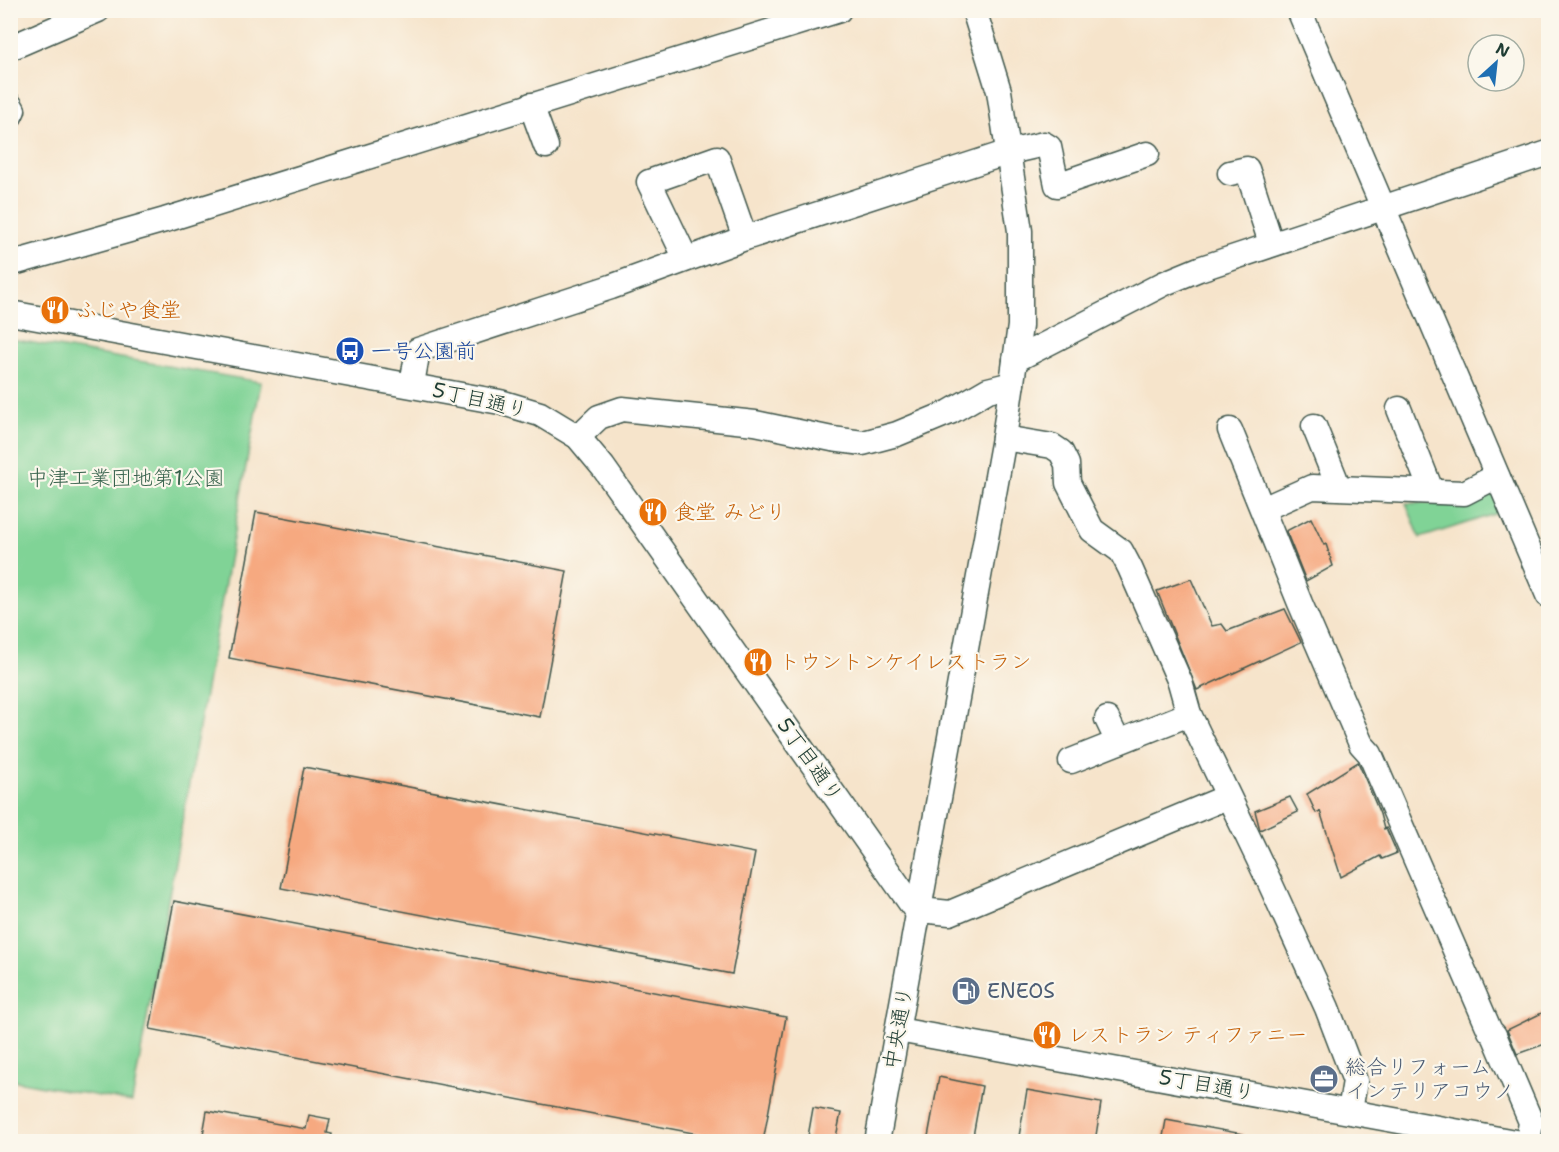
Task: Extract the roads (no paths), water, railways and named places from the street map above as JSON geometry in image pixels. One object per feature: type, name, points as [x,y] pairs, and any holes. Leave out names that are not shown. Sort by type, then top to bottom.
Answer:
[{"type":"street","points":[[10,48],[98,10]]},
{"type":"street","points":[[10,264],[422,147],[480,129],[531,105],[806,15],[839,10]]},
{"type":"street","name":"中央通り","points":[[878,1142],[1004,438],[1020,326],[1020,231],[1009,152],[999,90],[974,10]]},
{"type":"street","points":[[1299,10],[1548,595]]},
{"type":"street","points":[[10,105],[13,110],[10,116]]},
{"type":"street","points":[[531,105],[546,146]]},
{"type":"street","points":[[412,384],[418,350],[532,314],[745,238],[1009,152],[1044,144],[1049,147],[1057,185],[1147,154]]},
{"type":"street","points":[[1015,360],[1164,283],[1271,243],[1382,209],[1548,153]]},
{"type":"street","points":[[686,259],[649,182],[717,158],[745,238]]},
{"type":"street","points":[[1230,173],[1247,169],[1271,243]]},
{"type":"street","name":"5丁目通り","points":[[10,313],[412,384],[500,402],[540,414],[578,438],[603,466],[919,913]]},
{"type":"street","points":[[578,438],[599,417],[622,409],[755,423],[863,443],[897,434],[950,412],[988,390],[1012,384]]},
{"type":"street","points":[[1399,410],[1431,490]]},
{"type":"street","points":[[1314,426],[1335,478],[1335,487]]},
{"type":"street","points":[[1230,430],[1300,603],[1361,744],[1370,754],[1409,839],[1490,1031],[1514,1079],[1531,1122],[1528,1142]]},
{"type":"street","points":[[1004,438],[1052,446],[1061,452],[1067,464],[1068,483],[1092,530],[1121,550],[1180,682],[1189,714],[1327,1008],[1355,1081],[1350,1111]]},
{"type":"street","points":[[1263,509],[1312,487],[1464,493],[1497,476]]},
{"type":"street","points":[[1071,761],[1189,714]]},
{"type":"street","points":[[1107,719],[1118,742]]},
{"type":"street","points":[[919,913],[950,913],[1227,797]]},
{"type":"street","name":"5丁目通り","points":[[898,1030],[1515,1142]]},
{"type":"place","name":"ふじや食堂","points":[[55,310]]},
{"type":"place","name":"一号公園前","points":[[350,351]]},
{"type":"place","name":"食堂 みどり","points":[[653,512]]},
{"type":"place","name":"トウントンケイレストラン","points":[[758,662]]},
{"type":"place","name":"ENEOS","points":[[966,991]]},
{"type":"place","name":"レストラン ティファニー","points":[[1047,1035]]},
{"type":"place","name":"総合リフォーム インテリアコウノ","points":[[1324,1079]]},
{"type":"park label","name":"中津工業団地第1公園","points":[[126,478]]}]
